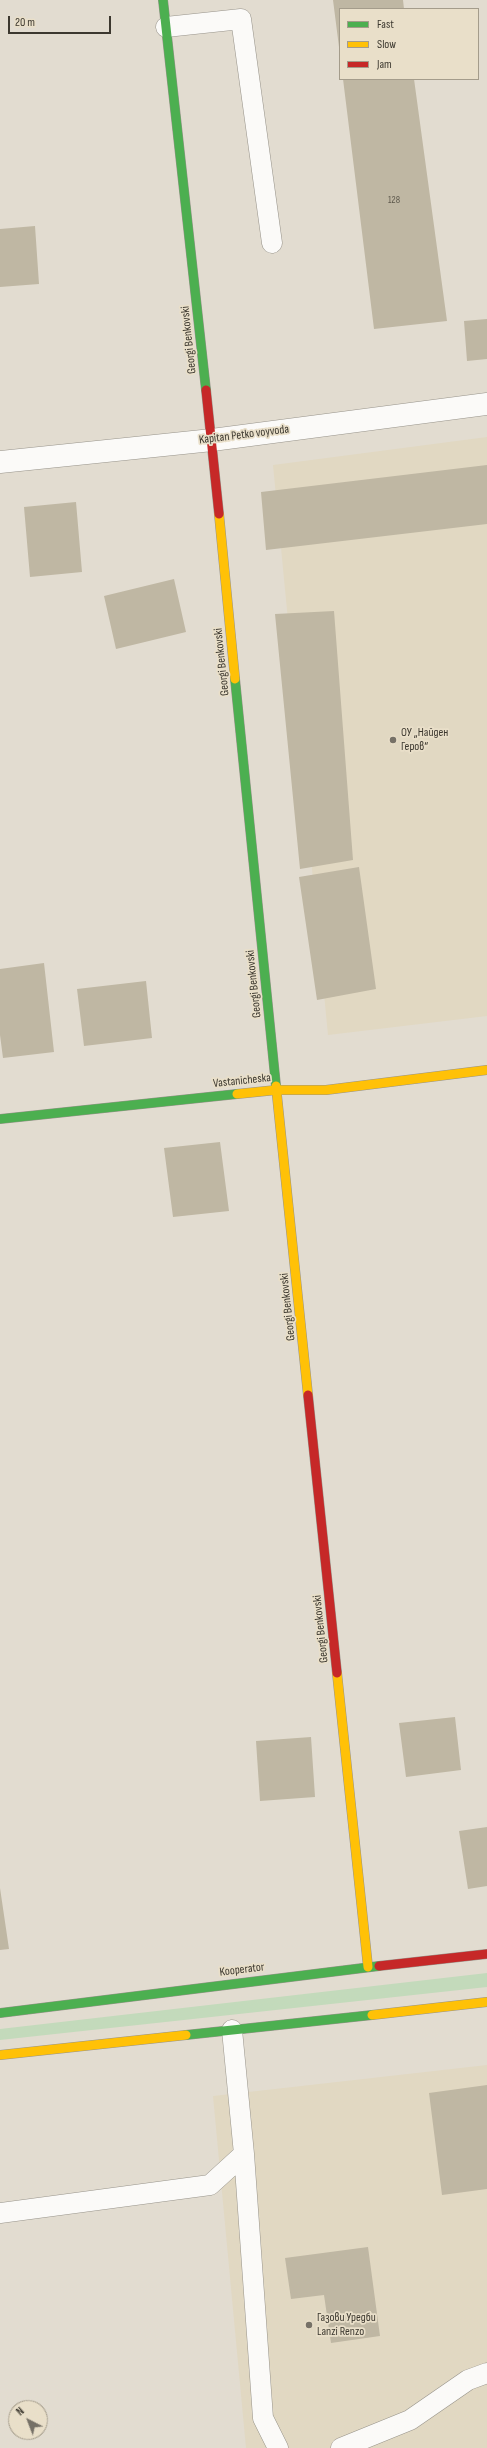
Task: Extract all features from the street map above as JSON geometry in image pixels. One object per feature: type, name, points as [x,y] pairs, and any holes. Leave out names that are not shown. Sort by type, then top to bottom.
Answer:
[{"type":"street","name":"Georgi Benkovski","points":[[163,0],[212,440],[276,1090],[368,1967]]},
{"type":"street","name":"Kapitan Petko voyvoda","points":[[0,462],[212,440],[487,404]]},
{"type":"street","name":"Vastanicheska","points":[[0,1119],[276,1090],[326,1090],[487,1070]]},
{"type":"street","name":"Kooperator","points":[[0,2013],[368,1967],[487,1954]]},
{"type":"street","points":[[0,2055],[487,2002]]},
{"type":"lane","points":[[166,27],[241,19],[272,243]]},
{"type":"lane","points":[[232,2030],[244,2154],[263,2418],[283,2447]]},
{"type":"lane","points":[[0,2213],[210,2184],[244,2154]]},
{"type":"lane","points":[[341,2448],[410,2420],[468,2380],[487,2373]]},
{"type":"shaded area","name":"ОУ „Найден Геров“","points":[[487,437],[487,1016],[328,1035],[273,465]]},
{"type":"shaded area","points":[[487,2065],[487,2448],[246,2448],[213,2096]]},
{"type":"green space","points":[[487,1973],[487,1987],[0,2040],[0,2029]]},
{"type":"building","points":[[333,0],[403,0],[404,8],[339,8],[339,47]]},
{"type":"building","points":[[343,80],[414,80],[447,321],[374,329]]},
{"type":"building","points":[[35,226],[39,284],[0,287],[0,229]]},
{"type":"building","points":[[487,319],[487,359],[467,361],[464,321]]},
{"type":"building","points":[[487,465],[487,524],[266,550],[261,492]]},
{"type":"building","points":[[76,502],[82,572],[30,577],[24,507]]},
{"type":"building","points":[[174,579],[186,632],[116,649],[104,596]]},
{"type":"building","points":[[334,611],[353,860],[300,869],[275,614]]},
{"type":"building","points":[[359,867],[376,989],[317,1000],[299,877]]},
{"type":"building","points":[[44,963],[54,1052],[3,1058],[0,1035],[0,969]]},
{"type":"building","points":[[146,981],[152,1038],[84,1046],[77,989]]},
{"type":"building","points":[[220,1142],[229,1211],[173,1217],[164,1148]]},
{"type":"building","points":[[455,1717],[461,1770],[406,1777],[399,1723]]},
{"type":"building","points":[[311,1737],[315,1797],[260,1801],[256,1741]]},
{"type":"building","points":[[487,1827],[487,1886],[468,1889],[459,1831]]},
{"type":"building","points":[[0,1888],[9,1949],[0,1950]]},
{"type":"building","points":[[487,2085],[487,2189],[442,2195],[429,2093]]},
{"type":"building","points":[[368,2247],[380,2336],[331,2343],[324,2295],[291,2299],[285,2258]]},
{"type":"traffic: fast","points":[[163,0],[206,390]]},
{"type":"traffic: fast","points":[[235,679],[276,1086]]},
{"type":"traffic: fast","points":[[0,1119],[237,1094]]},
{"type":"traffic: fast","points":[[0,2013],[379,1966]]},
{"type":"traffic: fast","points":[[186,2035],[372,2015]]},
{"type":"traffic: slow","points":[[219,514],[235,679]]},
{"type":"traffic: slow","points":[[237,1094],[276,1090],[326,1090],[487,1070]]},
{"type":"traffic: slow","points":[[276,1086],[308,1395]]},
{"type":"traffic: slow","points":[[337,1673],[368,1967]]},
{"type":"traffic: slow","points":[[372,2015],[487,2002]]},
{"type":"traffic: slow","points":[[0,2055],[186,2035]]},
{"type":"traffic: jam","points":[[206,390],[219,514]]},
{"type":"traffic: jam","points":[[308,1395],[337,1673]]},
{"type":"traffic: jam","points":[[379,1966],[487,1954]]},
{"type":"place","name":"ОУ „Найден Геров“","points":[[393,740]]},
{"type":"place","name":"Газови Уредби Lanzi Renzo","points":[[309,2325]]}]
